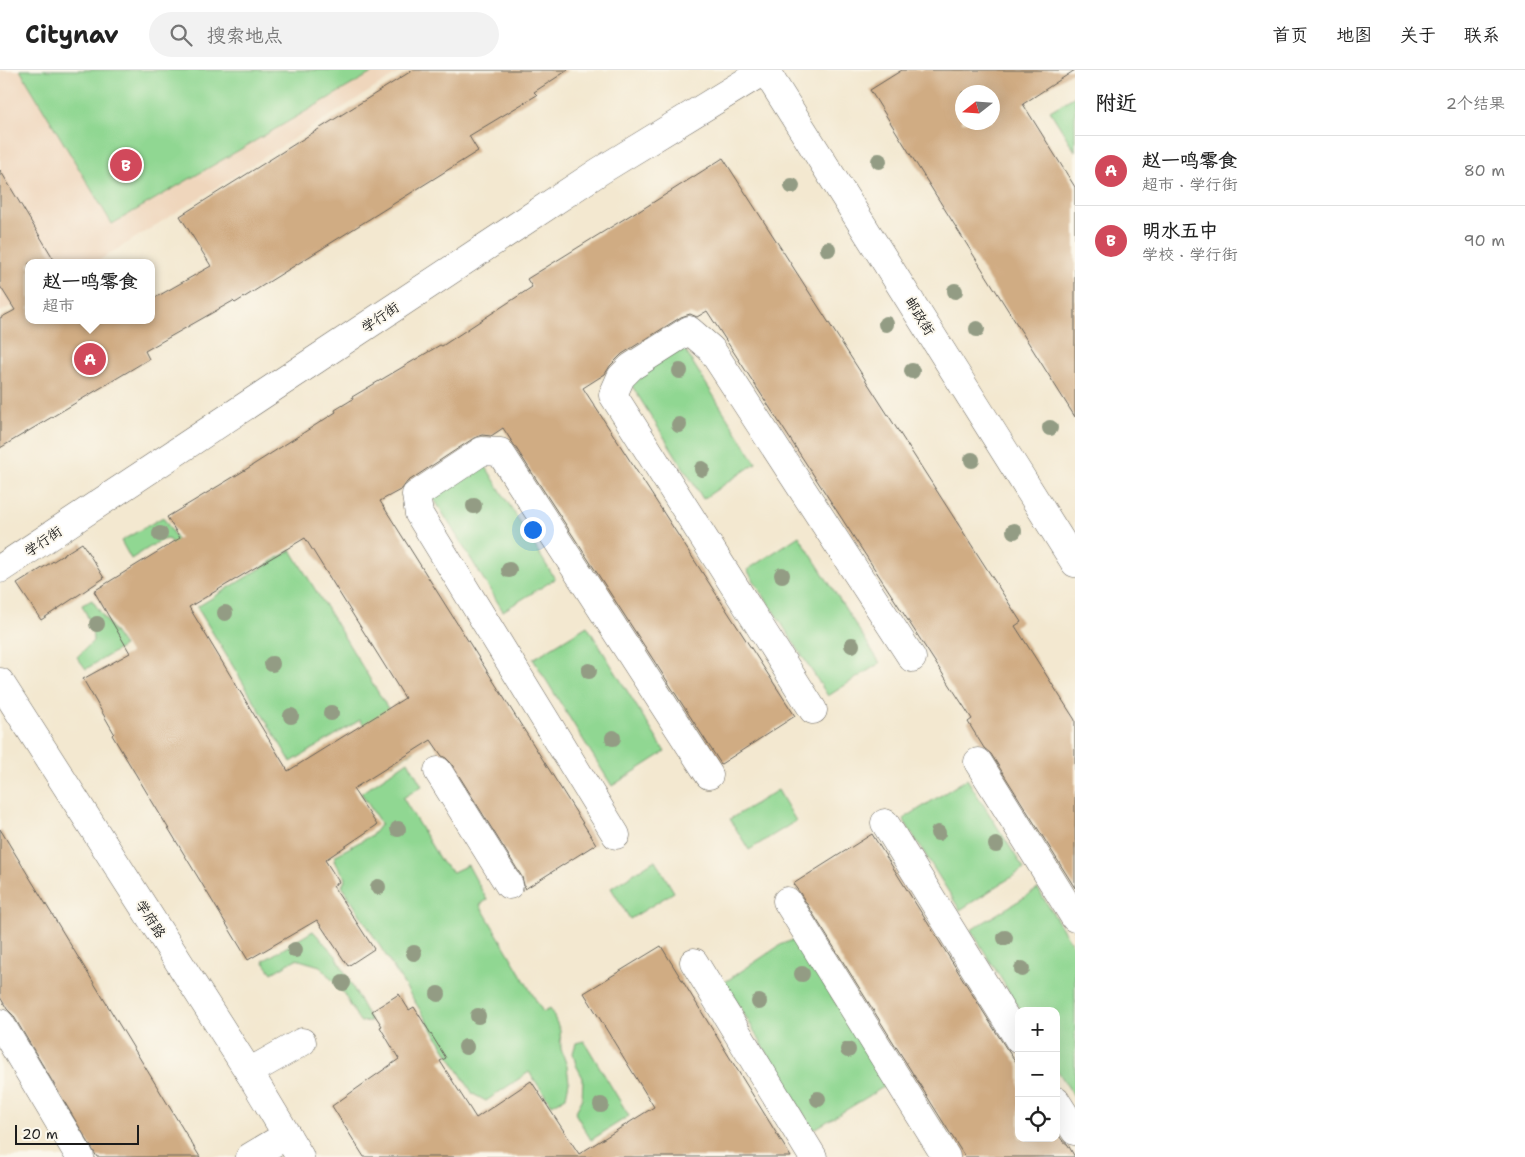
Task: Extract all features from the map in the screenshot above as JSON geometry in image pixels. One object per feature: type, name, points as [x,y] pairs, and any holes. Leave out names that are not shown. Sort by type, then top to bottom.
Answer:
[{"type":"street","name":"邮政街","points":[[765,70],[1075,563]]},
{"type":"street","name":"学行街","points":[[0,569],[600,171],[765,70]]},
{"type":"street","points":[[813,710],[613,395],[621,377],[631,367],[689,330],[711,349],[912,658]]},
{"type":"street","points":[[616,835],[419,514],[416,495],[482,450],[500,452],[709,775]]},
{"type":"street","name":"学府路","points":[[0,682],[249,1072],[294,1146]]},
{"type":"street","points":[[978,762],[1075,918]]},
{"type":"street","points":[[438,771],[509,885]]},
{"type":"street","points":[[885,823],[1015,1034]]},
{"type":"street","points":[[788,901],[946,1157]]},
{"type":"street","points":[[694,962],[813,1157]]},
{"type":"street","points":[[0,1023],[80,1157]]},
{"type":"street","points":[[249,1072],[302,1042]]},
{"type":"street","points":[[1060,1107],[1075,1131]]},
{"type":"street","points":[[250,1157],[294,1146]]},
{"type":"shaded area","points":[[0,70],[403,70],[102,259],[25,259],[25,298],[0,312]]},
{"type":"green space","points":[[20,70],[377,70],[112,224]]},
{"type":"green space","points":[[1075,96],[1075,151],[1050,111]]},
{"type":"green space","points":[[681,344],[756,463],[703,499],[627,378]]},
{"type":"green space","points":[[483,462],[555,579],[503,611],[431,494]]},
{"type":"green space","points":[[163,517],[208,591],[202,594],[169,539],[161,540],[131,559],[121,541]]},
{"type":"green space","points":[[799,536],[880,663],[828,696],[747,570]]},
{"type":"green space","points":[[291,550],[414,751],[391,765],[360,720],[291,762],[197,607]]},
{"type":"green space","points":[[92,600],[124,646],[86,669],[77,657],[93,641],[92,626],[82,605]]},
{"type":"green space","points":[[587,626],[665,752],[612,786],[533,659]]},
{"type":"green space","points":[[408,761],[422,786],[403,798],[442,863],[453,872],[468,865],[487,900],[480,905],[543,1012],[550,1008],[560,1030],[561,1049],[567,1066],[569,1082],[566,1097],[552,1105],[529,1072],[486,1101],[473,1094],[342,886],[346,878],[334,861],[336,855],[372,835],[381,824],[361,793]]},
{"type":"green space","points":[[967,779],[1024,869],[960,910],[903,819]]},
{"type":"green space","points":[[778,790],[796,821],[749,850],[730,819]]},
{"type":"green space","points":[[655,860],[674,892],[630,919],[611,888]]},
{"type":"green space","points":[[1038,889],[1075,949],[1075,1098],[1060,1074],[1060,1007],[1019,1007],[971,930]]},
{"type":"green space","points":[[313,931],[336,956],[371,1021],[360,1022],[344,994],[320,966],[296,959],[272,973],[263,961]]},
{"type":"green space","points":[[796,939],[887,1085],[813,1130],[725,982],[782,944]]},
{"type":"green space","points":[[584,1041],[629,1116],[591,1140],[575,1113],[582,1100],[583,1078],[576,1065],[573,1053],[576,1043]]},
{"type":"building","points":[[413,70],[568,70],[534,92],[537,95],[469,136],[478,151],[235,303],[233,301],[145,351],[149,359],[0,448],[0,318],[15,310],[0,286],[0,170],[54,259],[25,259],[25,324],[155,324],[155,298],[211,266],[180,216]]},
{"type":"building","points":[[902,70],[1075,70],[1023,104],[1075,187],[1075,417],[870,90]]},
{"type":"building","points":[[723,158],[1021,622],[1015,626],[1075,720],[1075,888],[991,754],[984,748],[968,722],[972,719],[707,311],[697,317],[690,314],[681,317],[622,354],[605,374],[583,388],[795,716],[721,764],[503,428],[491,436],[482,435],[474,438],[407,482],[402,489],[380,501],[596,844],[525,889],[522,877],[451,763],[442,756],[431,740],[353,789],[377,825],[325,860],[339,882],[333,886],[374,949],[348,966],[317,920],[248,960],[112,735],[114,733],[83,679],[130,653],[94,591],[180,538],[167,517],[336,412],[335,410],[353,399],[352,397],[440,345],[442,346],[532,287],[527,279]],"holes":[[[305,538],[405,698],[288,771],[189,607]]]},
{"type":"building","points":[[82,543],[104,578],[41,620],[17,584]]},
{"type":"building","points":[[0,829],[200,1157],[97,1157],[13,1015],[0,997]]},
{"type":"building","points":[[872,834],[1015,1060],[1015,1142],[1060,1142],[1060,1137],[1068,1145],[1075,1157],[965,1157],[793,884]]},
{"type":"building","points":[[661,946],[791,1157],[364,1157],[332,1106],[399,1059],[372,1011],[399,994],[409,1010],[414,1007],[446,1058],[440,1061],[476,1118],[531,1081],[579,1154],[654,1107],[584,993]]},
{"type":"place","name":"明水五中","points":[[126,165]]},
{"type":"place","name":"赵一鸣零食","points":[[90,359]]}]
